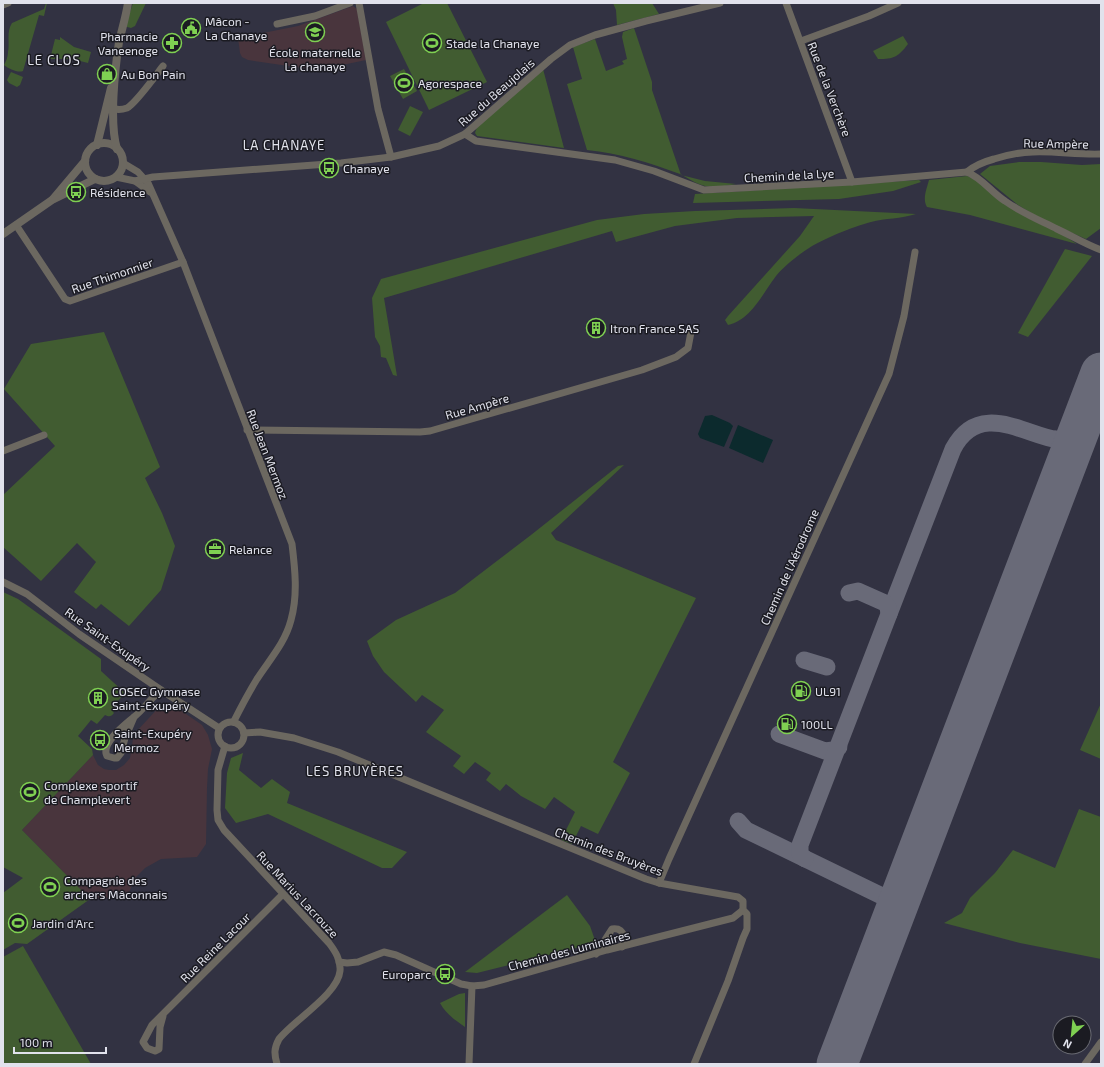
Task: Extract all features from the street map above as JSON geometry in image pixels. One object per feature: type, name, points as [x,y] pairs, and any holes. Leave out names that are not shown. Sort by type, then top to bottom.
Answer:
[{"type":"street","points":[[3,5],[8,3]]},
{"type":"street","points":[[52,200],[85,161],[88,153],[97,145],[110,107],[119,42],[128,3]]},
{"type":"street","points":[[276,24],[315,16],[350,3]]},
{"type":"street","points":[[359,3],[378,109],[391,157]]},
{"type":"street","name":"Rue du Beaujolais","points":[[135,181],[180,175],[341,163],[391,157],[439,146],[465,134],[551,59],[570,45],[595,35],[720,3]]},
{"type":"street","name":"Rue de la Verchère","points":[[786,3],[852,182]]},
{"type":"street","points":[[801,42],[870,16],[898,3]]},
{"type":"street","points":[[110,107],[124,108],[130,105],[147,88],[163,66]]},
{"type":"street","points":[[85,161],[90,175],[95,179],[109,181],[116,177],[121,171],[123,163],[115,142],[110,107]]},
{"type":"street","name":"Chemin de la Lye","points":[[465,134],[476,141],[620,161],[654,171],[704,190],[852,182],[967,172]]},
{"type":"street","points":[[97,145],[110,144],[117,148]]},
{"type":"street","name":"Rue Ampère","points":[[967,172],[981,162],[1007,155],[1032,152],[1089,155],[1101,154]]},
{"type":"street","name":"Rue Jean Mermoz","points":[[123,163],[138,172],[145,179],[183,262],[292,544],[296,585],[291,620],[284,638],[244,701],[234,721]]},
{"type":"street","points":[[967,172],[980,179],[1002,199],[1032,218],[1058,229],[1085,244],[1101,250]]},
{"type":"street","points":[[116,177],[135,181],[152,193]]},
{"type":"street","points":[[3,234],[52,200],[95,179]]},
{"type":"street","name":"Rue Thimonnier","points":[[16,225],[65,299],[70,301],[183,262]]},
{"type":"street","name":"Chemin de l'Aérodrome","points":[[659,883],[733,715],[889,374],[904,316],[915,252]]},
{"type":"street","name":"Rue Ampère","points":[[247,430],[430,431],[642,370],[676,357],[688,348],[691,332]]},
{"type":"street","points":[[3,451],[44,435]]},
{"type":"street","name":"Rue Saint-Exupéry","points":[[3,582],[27,594],[80,634],[219,728]]},
{"type":"street","points":[[134,717],[125,738],[123,749],[119,756],[117,758],[111,758],[107,756],[106,751],[115,733],[134,717],[161,690]]},
{"type":"street","points":[[234,721],[241,726],[244,733],[243,741],[237,747],[228,748],[219,740],[219,728],[225,722],[234,721]]},
{"type":"street","name":"Chemin des Bruyères","points":[[244,733],[260,732],[294,738],[326,747],[454,798],[531,832],[588,854],[631,873],[659,883],[738,897],[743,901],[743,910],[747,914],[745,934],[728,981],[694,1064]]},
{"type":"street","points":[[115,733],[119,740],[125,738]]},
{"type":"street","name":"Rue Marius Lacrouze","points":[[225,746],[218,770],[218,820],[224,830],[329,942],[335,951],[339,962]]},
{"type":"street","name":"Rue Reine Lacour","points":[[163,1016],[160,1027],[159,1049],[155,1051],[147,1048],[143,1042],[152,1025],[163,1016],[283,894]]},
{"type":"street","name":"Chemin des Luminaires","points":[[472,986],[484,985],[734,918],[743,910]]},
{"type":"street","points":[[596,954],[612,929],[618,929],[623,932],[625,938],[622,947]]},
{"type":"street","points":[[277,1064],[275,1050],[279,1039],[331,990],[339,976],[339,962],[358,962],[384,952],[396,955],[461,984],[472,986],[469,1064]]},
{"type":"street","points":[[1085,1064],[1101,1042]]},
{"type":"shaded area","name":"École maternelle La chanaye","points":[[353,6],[357,9],[366,60],[347,64],[332,64],[317,68],[316,70],[248,60],[242,57],[240,53],[238,38],[298,26]]},
{"type":"shaded area","points":[[712,415],[730,423],[733,426],[724,447],[700,438],[698,434],[705,416]]},
{"type":"shaded area","points":[[738,425],[773,440],[763,463],[729,448]]},
{"type":"shaded area","points":[[167,703],[173,705],[202,725],[208,735],[212,749],[208,769],[206,844],[197,857],[161,859],[145,868],[135,878],[127,897],[90,899],[22,830],[93,755],[98,765],[104,769],[116,770],[124,765],[130,758],[133,739],[136,732],[161,705]]},
{"type":"green space","points":[[46,3],[44,16],[39,15],[23,71],[16,71],[8,68],[4,65],[8,56],[10,26],[12,23],[44,9]]},
{"type":"green space","points":[[133,3],[146,3],[135,26],[131,28],[127,27],[126,24]]},
{"type":"green space","name":"Stade la Chanaye","points":[[424,3],[447,3],[487,82],[429,110],[386,22]]},
{"type":"green space","points":[[613,3],[652,3],[659,14],[617,25],[616,10]]},
{"type":"green space","points":[[634,28],[652,82],[652,90],[681,174],[611,153],[587,150],[567,84],[582,79],[573,47],[595,39],[606,71],[624,64],[622,61],[627,59],[622,37],[623,32]]},
{"type":"green space","points":[[903,36],[908,44],[901,52],[892,58],[878,59],[873,51]]},
{"type":"green space","points":[[60,37],[74,47],[91,52],[88,63],[72,59],[50,59],[55,39],[60,40]]},
{"type":"green space","name":"Agorespace","points":[[404,69],[417,91],[403,99],[390,76]]},
{"type":"green space","points":[[543,69],[564,148],[477,136],[475,133],[477,127]]},
{"type":"green space","points":[[11,72],[23,77],[20,85],[17,87],[9,83],[7,80]]},
{"type":"green space","points":[[410,106],[423,112],[410,136],[398,130]]},
{"type":"green space","points":[[1019,162],[1082,165],[1101,164],[1101,228],[1086,239],[1043,220],[1018,205],[980,174],[990,166]]},
{"type":"green space","points":[[683,175],[705,181],[736,184],[709,187],[695,182]]},
{"type":"green space","points":[[967,176],[976,179],[1077,244],[970,215],[927,207],[925,197],[929,180]]},
{"type":"green space","points":[[919,180],[921,182],[893,191],[839,199],[693,203],[695,194]]},
{"type":"green space","points":[[794,208],[916,214],[863,224],[837,234],[813,246],[794,259],[779,273],[750,312],[743,318],[728,325],[725,320],[728,316],[800,236],[814,216],[737,218],[675,226],[616,242],[612,231],[384,298],[397,376],[393,375],[386,358],[381,357],[380,346],[375,337],[372,298],[381,279],[597,220],[644,214]]},
{"type":"green space","points":[[1065,249],[1092,256],[1028,337],[1018,333]]},
{"type":"green space","points":[[104,332],[160,467],[145,478],[162,513],[175,546],[161,590],[129,626],[101,604],[96,609],[74,592],[96,562],[77,543],[41,581],[3,547],[3,495],[55,446],[4,389],[31,344]]},
{"type":"green space","points":[[624,465],[551,533],[556,540],[696,598],[613,762],[630,773],[598,834],[581,826],[572,844],[561,840],[575,812],[554,797],[545,809],[521,796],[506,784],[500,791],[486,780],[491,773],[475,762],[464,774],[453,766],[461,756],[426,732],[444,710],[422,695],[416,702],[384,672],[373,656],[367,641],[396,620],[455,593],[618,466]]},
{"type":"green space","name":"Complexe sportif de Champlevert","points":[[3,592],[18,599],[101,659],[101,671],[125,693],[116,703],[119,706],[112,715],[105,715],[97,724],[91,720],[78,736],[92,749],[93,755],[22,830],[90,899],[27,944],[15,943],[3,950],[3,893],[23,878],[3,867]]},
{"type":"green space","points":[[1101,703],[1101,759],[1080,750]]},
{"type":"green space","points":[[243,753],[239,770],[261,788],[272,779],[290,792],[287,803],[407,852],[392,868],[382,868],[268,814],[236,823],[225,808],[227,773],[231,758]]},
{"type":"green space","points":[[1079,809],[1101,817],[1101,959],[1020,943],[944,923],[962,913],[970,898],[995,873],[1013,850],[1055,868]]},
{"type":"green space","points":[[567,895],[590,926],[596,943],[477,973],[465,972]]},
{"type":"green space","points":[[23,946],[91,1064],[3,1064],[3,957]]},
{"type":"green space","points":[[465,993],[465,1027],[448,1014],[440,1003],[459,994]]},
{"type":"taxiway","points":[[889,614],[953,449],[967,431],[983,424],[1000,424],[1052,439],[1067,440],[1078,434]]},
{"type":"taxiway","points":[[1056,439],[1065,446],[1069,458]]},
{"type":"taxiway","points":[[805,859],[800,854],[800,845],[889,614],[888,607],[885,603],[858,591],[849,593]]},
{"type":"taxiway","points":[[804,660],[827,667]]},
{"type":"taxiway","points":[[779,734],[825,751],[833,750],[839,747]]},
{"type":"taxiway","points":[[738,821],[746,830],[884,897],[893,899],[902,895]]},
{"type":"runway","points":[[837,1064],[1101,373]]},
{"type":"place","name":"Mâcon - La Chanaye","points":[[191,28]]},
{"type":"place","name":"École maternelle La chanaye","points":[[315,32]]},
{"type":"place","name":"Pharmacie Vaneenoge","points":[[172,43]]},
{"type":"place","name":"Stade la Chanaye","points":[[432,43]]},
{"type":"place","name":"Au Bon Pain","points":[[107,74]]},
{"type":"place","name":"Agorespace","points":[[404,83]]},
{"type":"place","name":"Chanaye","points":[[329,168]]},
{"type":"place","name":"Résidence","points":[[76,192]]},
{"type":"place","name":"Itron France SAS","points":[[596,328]]},
{"type":"place","name":"Relance","points":[[215,549]]},
{"type":"place","name":"UL91","points":[[801,691]]},
{"type":"place","name":"COSEC Gymnase Saint-Exupéry","points":[[98,698]]},
{"type":"place","name":"100LL","points":[[787,724]]},
{"type":"place","name":"Saint-Exupéry Mermoz","points":[[100,740]]},
{"type":"place","name":"Complexe sportif de Champlevert","points":[[30,792]]},
{"type":"place","name":"Compagnie des archers Mâconnais","points":[[50,887]]},
{"type":"place","name":"Jardin d'Arc","points":[[18,923]]},
{"type":"place","name":"Europarc","points":[[445,974]]},
{"type":"district","name":"LE CLOS","points":[[54,60]]},
{"type":"district","name":"LA CHANAYE","points":[[284,145]]},
{"type":"district","name":"LES BRUYÈRES","points":[[355,771]]}]
